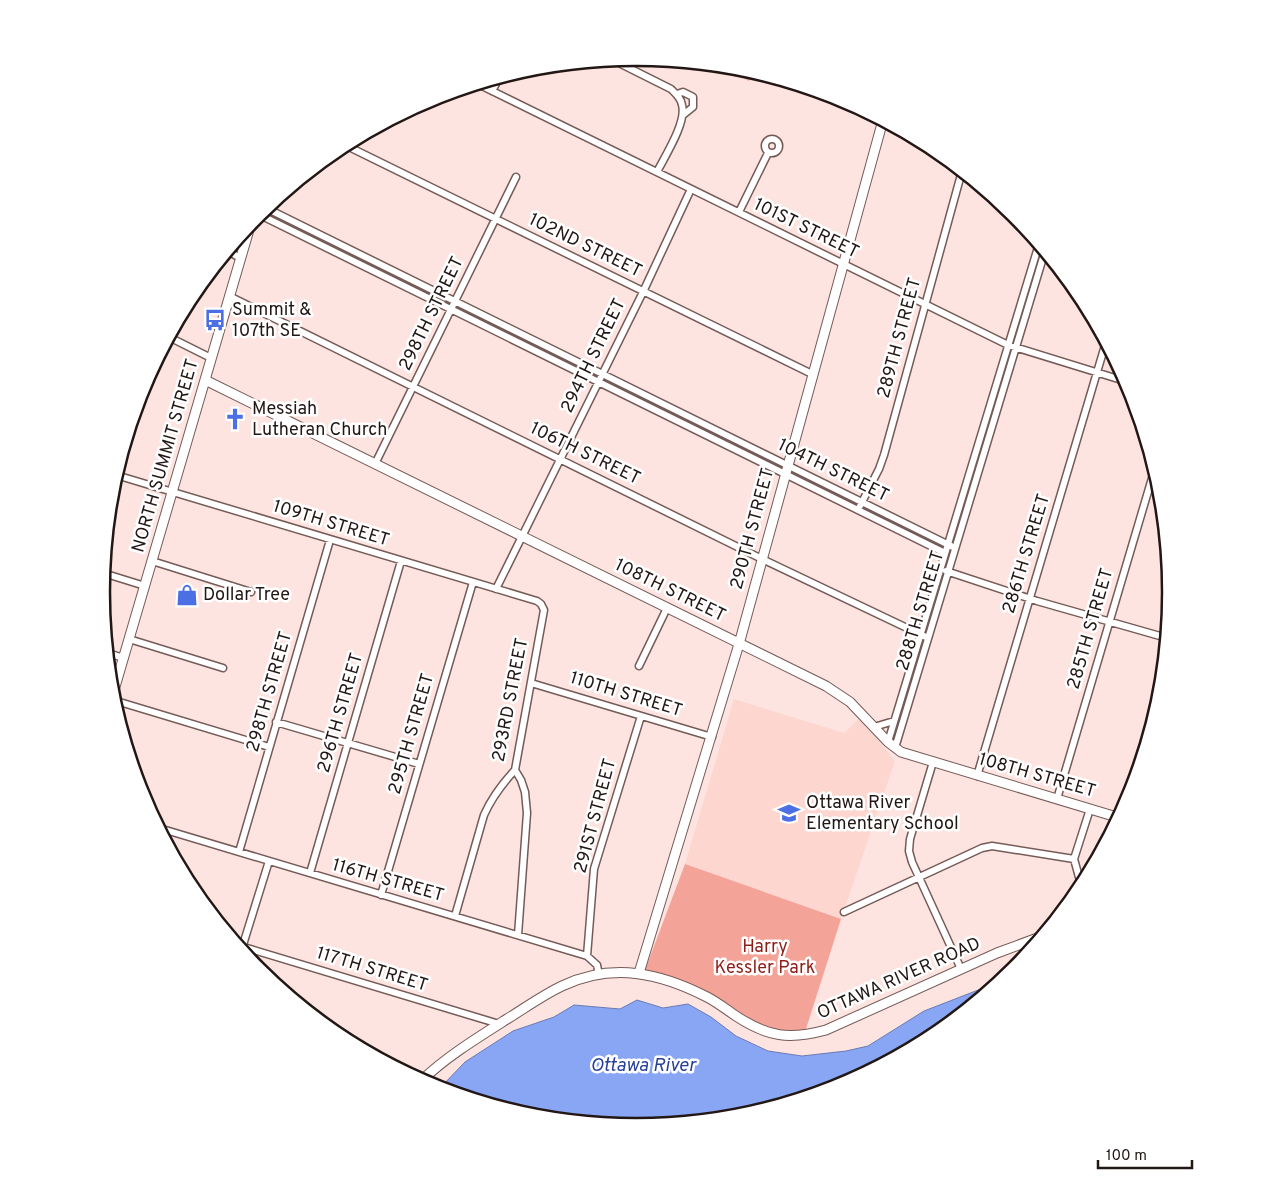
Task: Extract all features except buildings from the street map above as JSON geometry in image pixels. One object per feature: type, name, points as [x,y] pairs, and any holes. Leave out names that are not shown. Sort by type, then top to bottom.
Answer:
[{"type":"street","points":[[626,66],[671,89],[677,94],[682,106],[683,115]]},
{"type":"street","points":[[492,91],[495,86]]},
{"type":"street","name":"101ST STREET","points":[[486,88],[1008,345],[1117,379]]},
{"type":"street","points":[[657,172],[683,115],[693,107],[693,96],[683,92],[677,94]]},
{"type":"street","name":"290TH STREET","points":[[639,973],[739,644],[881,127]]},
{"type":"street","name":"102ND STREET","points":[[353,149],[812,374]]},
{"type":"street","points":[[739,212],[768,153]]},
{"type":"street","name":"298TH STREET","points":[[374,464],[516,177]]},
{"type":"street","name":"289TH STREET","points":[[858,510],[884,455],[960,178]]},
{"type":"street","name":"294TH STREET","points":[[496,589],[601,373],[643,292],[691,189]]},
{"type":"street","name":"104TH STREET","points":[[273,212],[698,421],[858,510],[945,553]]},
{"type":"street","name":"104TH STREET","points":[[266,218],[694,429],[862,502],[955,548]]},
{"type":"street","name":"NORTH SUMMIT STREET","points":[[118,679],[245,241]]},
{"type":"street","name":"288TH STREET","points":[[891,745],[894,721],[1037,252]]},
{"type":"street","points":[[353,261],[357,253]]},
{"type":"street","points":[[234,254],[240,258]]},
{"type":"street","name":"288TH STREET","points":[[891,745],[928,638],[1043,259]]},
{"type":"street","name":"106TH STREET","points":[[229,296],[762,559],[928,638]]},
{"type":"street","points":[[525,346],[530,338]]},
{"type":"street","points":[[175,340],[211,358]]},
{"type":"street","name":"286TH STREET","points":[[977,776],[1103,351]]},
{"type":"street","name":"108TH STREET","points":[[205,380],[842,696],[857,708],[891,745],[901,752],[1112,816]]},
{"type":"street","points":[[988,413],[995,416]]},
{"type":"street","points":[[694,429],[698,421]]},
{"type":"street","name":"109TH STREET","points":[[123,477],[537,600]]},
{"type":"street","points":[[967,480],[975,482]]},
{"type":"street","name":"285TH STREET","points":[[1057,799],[1151,481]]},
{"type":"street","name":"298TH STREET","points":[[238,852],[330,540]]},
{"type":"street","points":[[152,561],[251,592]]},
{"type":"street","name":"296TH STREET","points":[[310,874],[401,561]]},
{"type":"street","points":[[940,568],[1030,598],[1161,636]]},
{"type":"street","points":[[110,575],[145,586]]},
{"type":"street","name":"295TH STREET","points":[[381,895],[473,582]]},
{"type":"street","name":"293RD STREET","points":[[455,916],[484,815],[500,785],[515,770],[544,610],[537,600]]},
{"type":"street","points":[[639,666],[667,608]]},
{"type":"street","points":[[129,639],[223,668]]},
{"type":"street","points":[[114,655],[124,658]]},
{"type":"street","name":"110TH STREET","points":[[531,683],[712,737]]},
{"type":"street","points":[[121,701],[269,747]]},
{"type":"street","name":"291ST STREET","points":[[587,956],[596,861],[641,716]]},
{"type":"street","points":[[874,727],[894,721]]},
{"type":"street","points":[[276,722],[419,764]]},
{"type":"street","points":[[933,762],[910,839],[909,851],[912,862],[961,969]]},
{"type":"street","points":[[515,770],[525,792],[528,813],[518,936]]},
{"type":"street","points":[[1079,877],[1074,859],[1090,809]]},
{"type":"street","name":"116TH STREET","points":[[168,831],[587,956]]},
{"type":"street","points":[[844,912],[977,850],[992,846],[1074,859]]},
{"type":"street","points":[[242,940],[269,861]]},
{"type":"street","name":"OTTAWA RIVER ROAD","points":[[427,1075],[439,1065],[500,1024],[560,987],[572,981],[599,974],[639,973],[656,976],[676,982],[710,999],[762,1031],[789,1036],[806,1036],[826,1030],[997,953],[1031,941]]},
{"type":"street","name":"117TH STREET","points":[[251,950],[500,1024]]},
{"type":"street","points":[[587,956],[597,965],[599,974]]},
{"type":"shaded area","name":"Ottawa River Elementary School","points":[[734,699],[844,733],[860,718],[895,761],[841,919],[685,864]]},
{"type":"green space","points":[[739,76],[750,79],[749,81]]},
{"type":"green space","name":"Harry Kessler Park","points":[[685,864],[841,919],[805,1032],[798,1033],[766,1029],[660,974],[645,970]]},
{"type":"water","name":"Ottawa River","points":[[983,988],[929,1030],[869,1064],[838,1079],[806,1091],[739,1109],[671,1118],[602,1118],[534,1109],[500,1101],[445,1083],[465,1062],[513,1031],[554,1017],[574,1005],[620,1009],[637,1000],[663,1008],[688,1004],[711,1017],[736,1036],[768,1051],[802,1056],[846,1051],[868,1046],[924,1011]]},
{"type":"place","name":"Summit & 107th SE","points":[[215,320]]},
{"type":"place","name":"Messiah Lutheran Church","points":[[235,419]]},
{"type":"place","name":"Dollar Tree","points":[[187,595]]},
{"type":"place","name":"Ottawa River Elementary School","points":[[789,813]]}]
